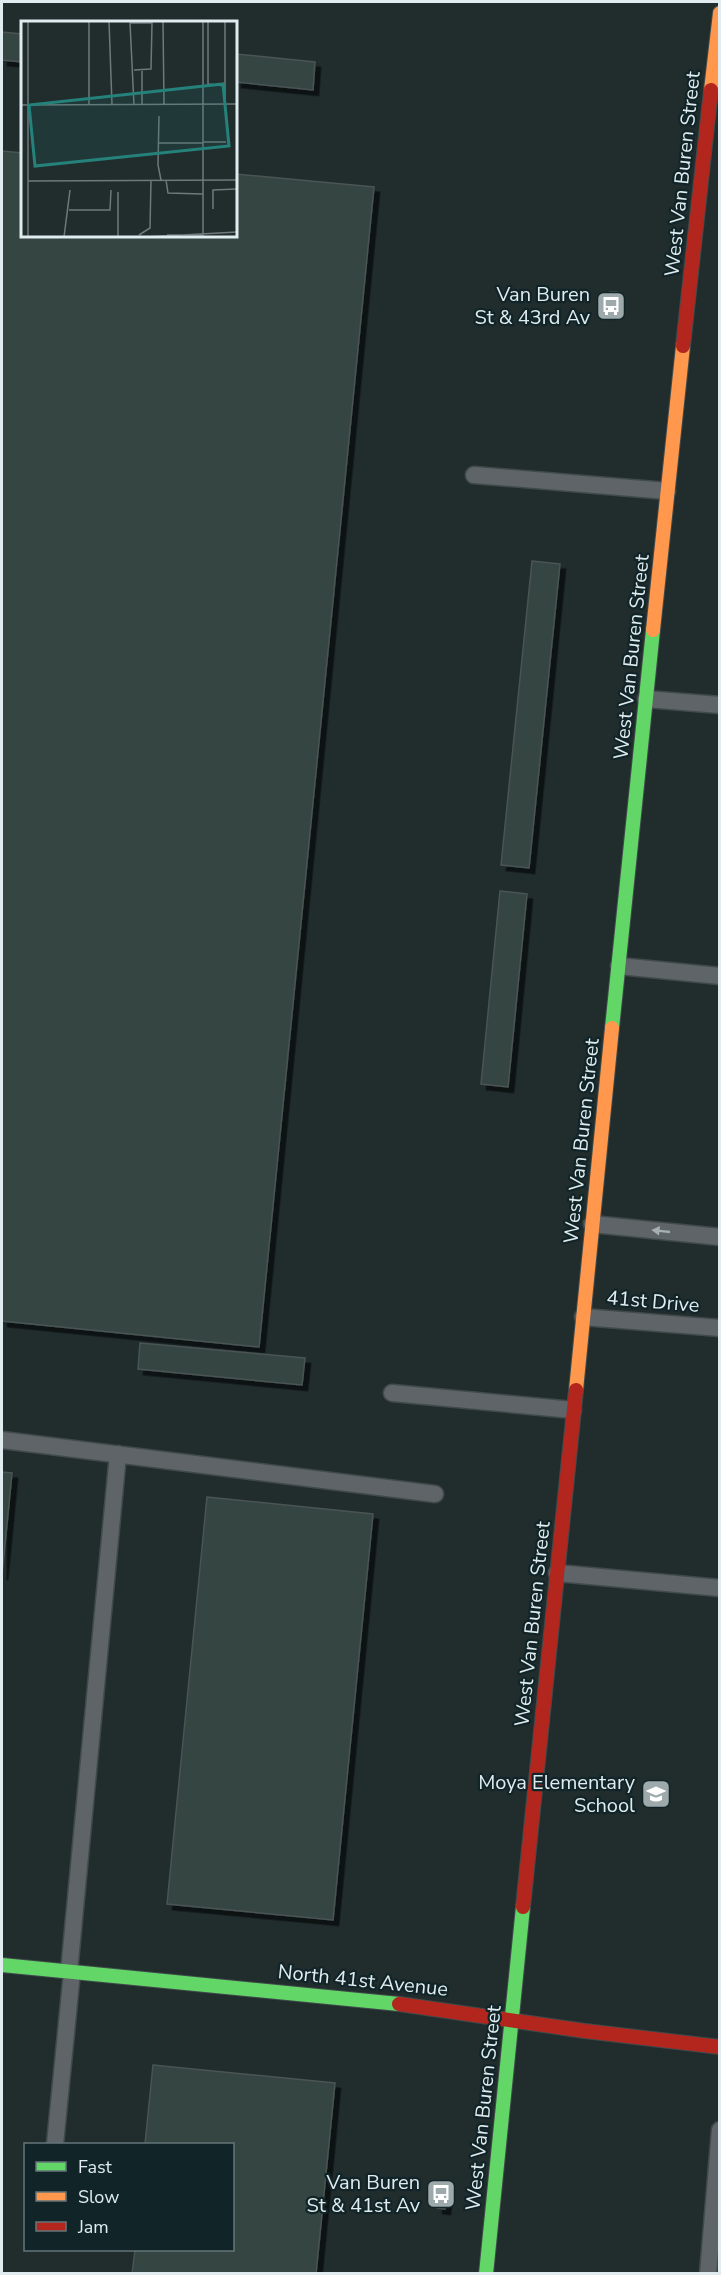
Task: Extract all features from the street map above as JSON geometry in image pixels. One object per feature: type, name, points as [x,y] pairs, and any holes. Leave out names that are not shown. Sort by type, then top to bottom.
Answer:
[{"type":"main road","name":"West Van Buren Street","points":[[486,2274],[667,491],[720,13]]},
{"type":"main road","name":"North 41st Avenue","points":[[2,1965],[385,2002],[720,2047]]},
{"type":"lane","points":[[474,475],[667,491]]},
{"type":"lane","points":[[646,699],[720,705]]},
{"type":"lane","points":[[619,966],[720,976]]},
{"type":"lane","points":[[592,1224],[720,1237]]},
{"type":"lane","name":"41st Drive","points":[[583,1317],[720,1328]]},
{"type":"lane","points":[[392,1393],[573,1410]]},
{"type":"lane","points":[[2,1440],[435,1494]]},
{"type":"lane","points":[[55,2143],[118,1454]]},
{"type":"lane","points":[[557,1573],[720,1588]]},
{"type":"lane","points":[[708,2274],[720,2130]]},
{"type":"building","points":[[2,32],[21,34],[21,62],[2,60]]},
{"type":"building","points":[[237,54],[315,62],[313,90],[237,82]]},
{"type":"building","points":[[2,151],[21,153],[21,237],[237,237],[237,174],[374,187],[259,1347],[2,1321]]},
{"type":"building","points":[[610,292],[617,292],[614,312],[608,311]]},
{"type":"building","points":[[532,561],[560,564],[529,868],[501,865]]},
{"type":"building","points":[[500,891],[527,894],[508,1087],[481,1084]]},
{"type":"building","points":[[140,1343],[305,1358],[302,1385],[138,1369]]},
{"type":"building","points":[[2,1472],[12,1473],[2,1575]]},
{"type":"building","points":[[207,1497],[373,1514],[333,1920],[167,1904]]},
{"type":"building","points":[[153,2065],[335,2083],[316,2274],[132,2274],[135,2251],[234,2251],[234,2143],[145,2143]]},
{"type":"building","points":[[439,2189],[447,2190],[445,2209],[437,2208]]},
{"type":"traffic: fast","points":[[612,1028],[653,630]]},
{"type":"traffic: fast","points":[[486,2274],[523,1907]]},
{"type":"traffic: fast","points":[[2,1965],[399,2004]]},
{"type":"traffic: slow","points":[[711,90],[720,13]]},
{"type":"traffic: slow","points":[[653,630],[683,346]]},
{"type":"traffic: slow","points":[[576,1390],[612,1028]]},
{"type":"traffic: jam","points":[[683,346],[711,90]]},
{"type":"traffic: jam","points":[[523,1907],[576,1390]]},
{"type":"traffic: jam","points":[[399,2004],[585,2031],[720,2047]]},
{"type":"place","name":"Van Buren St & 43rd Av","points":[[611,306]]},
{"type":"place","name":"Moya Elementary School","points":[[656,1794]]},
{"type":"place","name":"Van Buren St & 41st Av","points":[[441,2194]]}]
